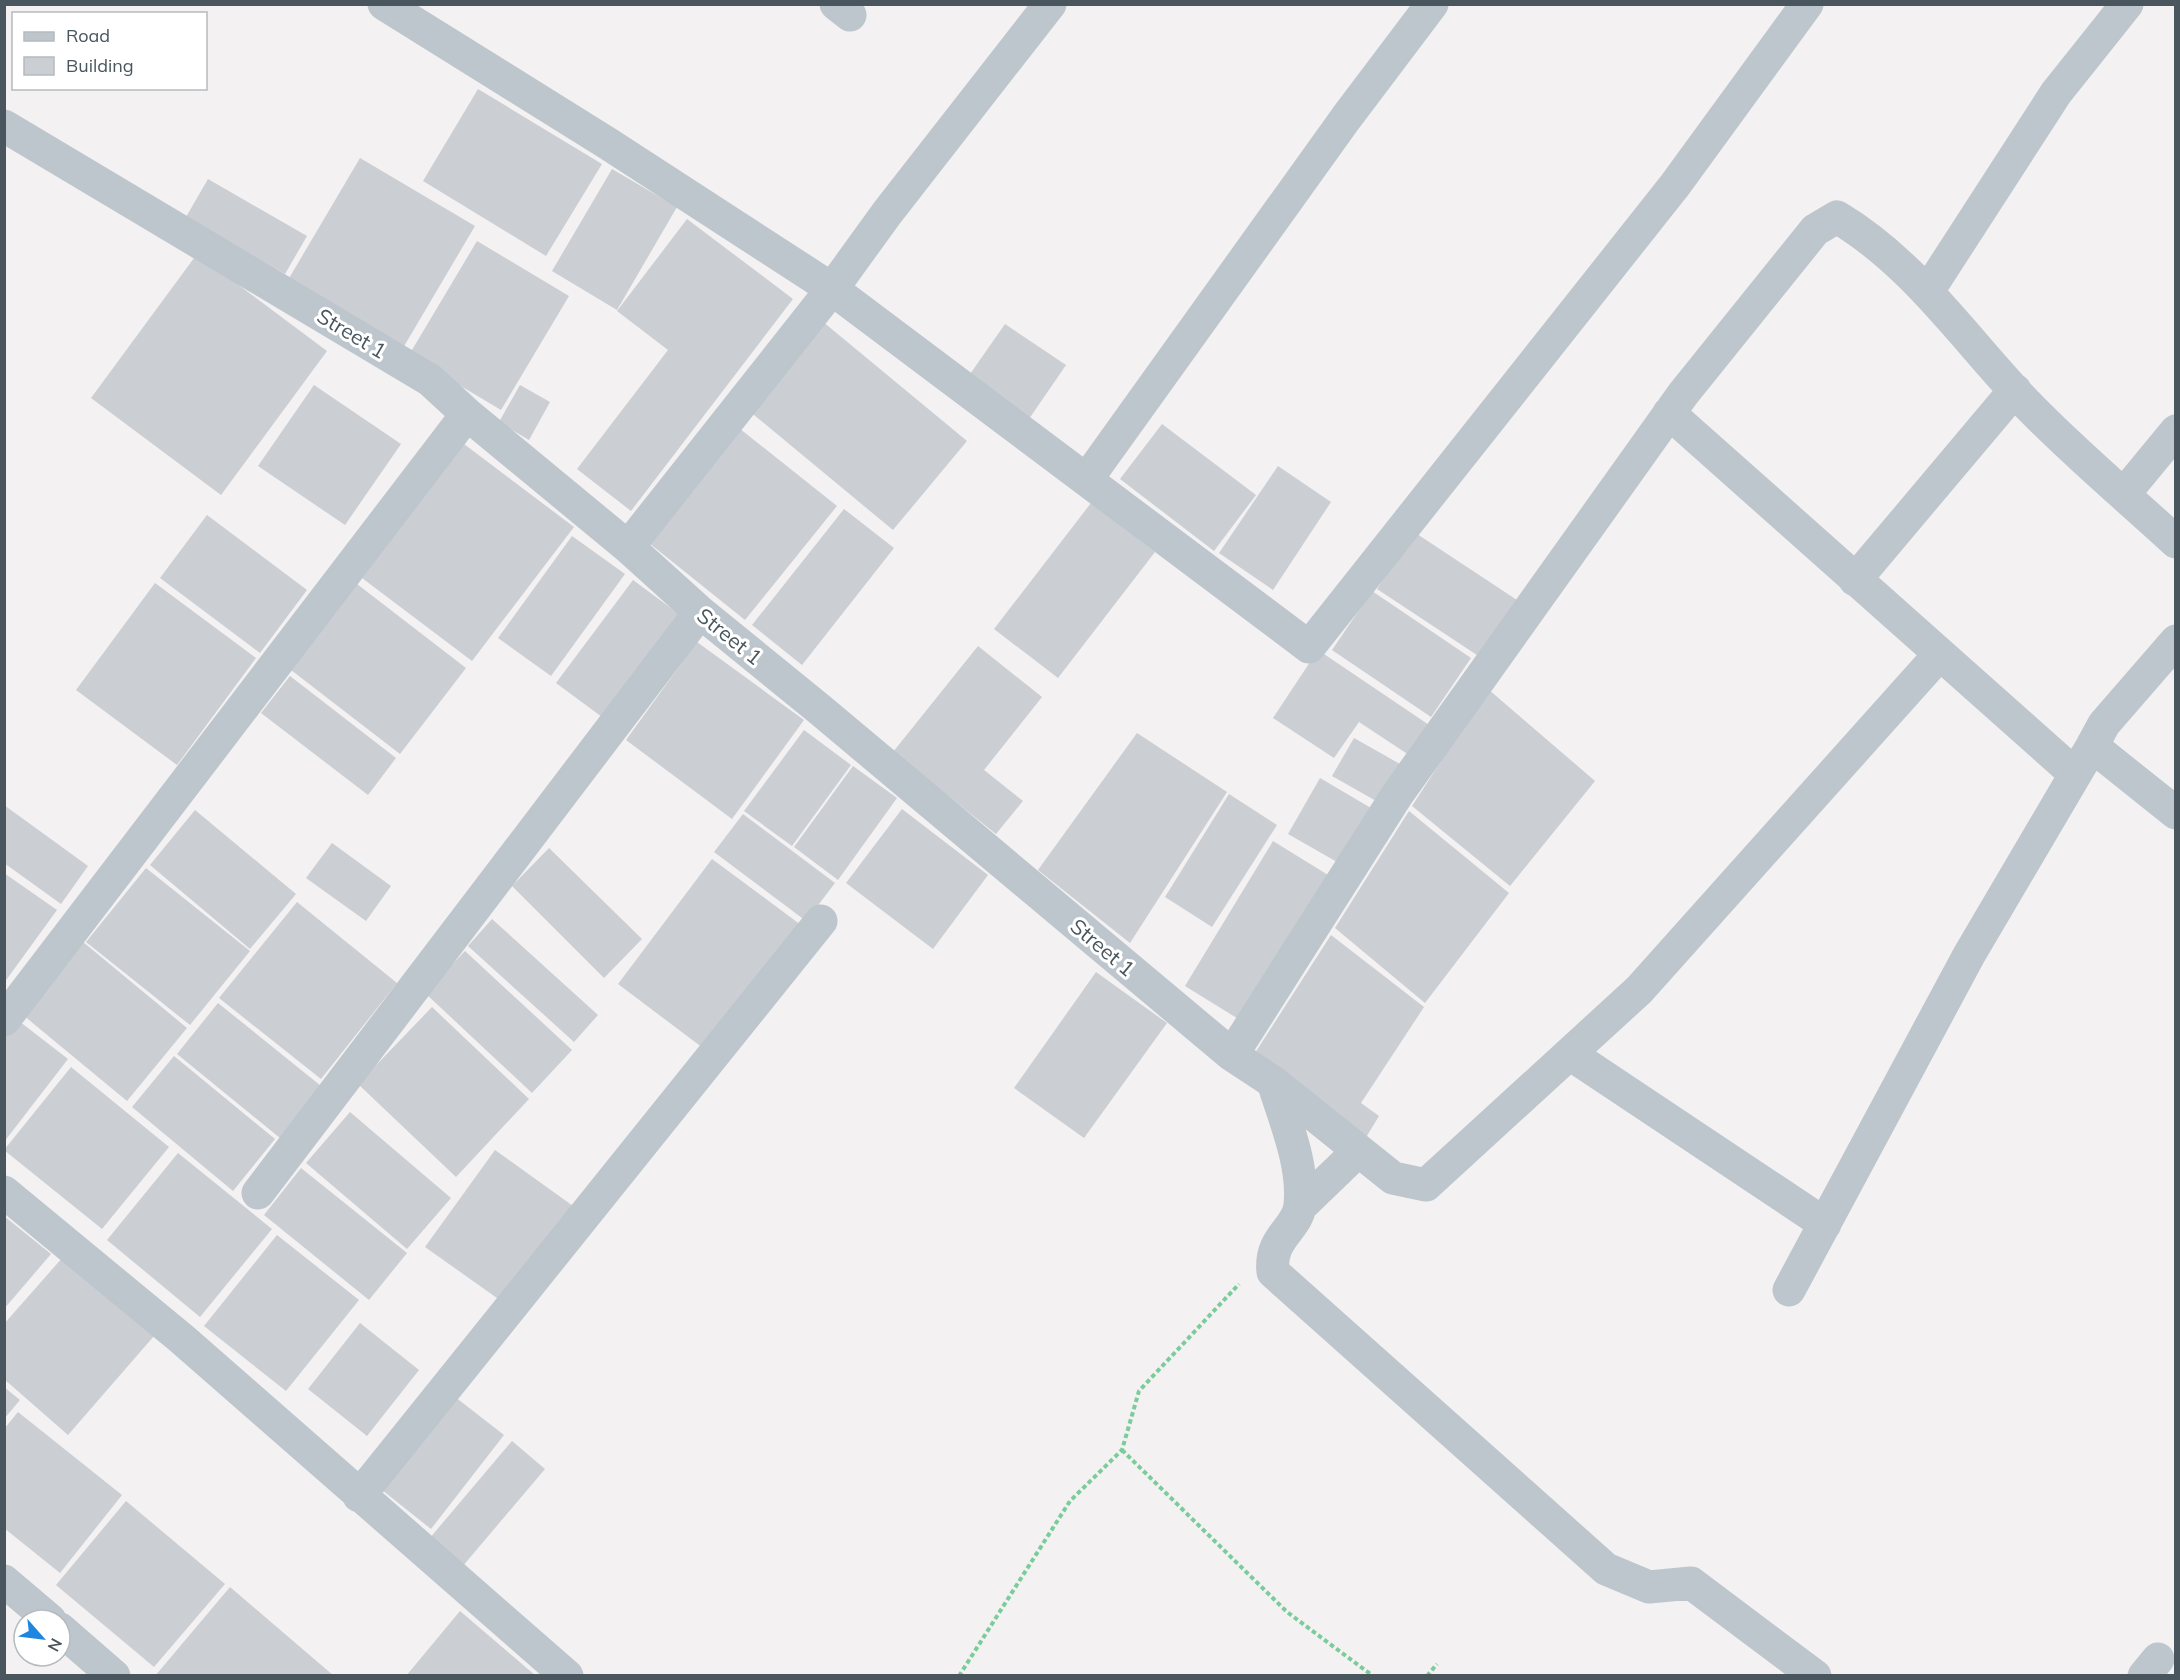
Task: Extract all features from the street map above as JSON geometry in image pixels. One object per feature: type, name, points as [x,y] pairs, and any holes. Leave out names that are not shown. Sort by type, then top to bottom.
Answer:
[{"type":"street","points":[[384,4],[607,143],[832,289],[1309,648],[1668,194],[1807,4]]},
{"type":"street","points":[[628,547],[832,289],[887,213],[1050,4]]},
{"type":"street","points":[[1087,479],[1346,118],[1432,4]]},
{"type":"street","points":[[1928,291],[2056,93],[2127,4]]},
{"type":"street","name":"Street 1","points":[[4,126],[430,380],[467,414],[628,547],[700,612],[1232,1055],[1273,1082],[1357,1152],[1393,1178],[1426,1185],[1570,1054]]},
{"type":"street","points":[[1232,1055],[1397,795],[1669,413],[1815,230],[1837,217],[1870,236],[1928,291],[2015,390],[2175,542]]},
{"type":"street","points":[[1855,580],[2015,390]]},
{"type":"street","points":[[1669,413],[2075,774]]},
{"type":"street","points":[[4,1020],[467,414]]},
{"type":"street","points":[[2124,494],[2175,431]]},
{"type":"street","points":[[258,1193],[700,612]]},
{"type":"street","points":[[1789,1290],[1969,955],[2104,724],[2175,641]]},
{"type":"street","points":[[1825,1224],[1570,1054],[1639,990],[1805,801],[1939,655]]},
{"type":"street","points":[[2092,746],[2175,813]]},
{"type":"street","points":[[359,1496],[820,921]]},
{"type":"street","points":[[1273,1082],[1296,1155],[1300,1207]]},
{"type":"street","points":[[1357,1152],[1300,1207],[1271,1256],[1273,1272],[1606,1569],[1649,1587],[1691,1583],[1815,1676]]},
{"type":"street","points":[[4,1192],[182,1339],[567,1676]]},
{"type":"street","points":[[4,1581],[36,1608]]},
{"type":"street","points":[[72,1639],[114,1676]]},
{"type":"path","points":[[959,1676],[1070,1501],[1122,1450],[1139,1391],[1226,1296],[1271,1256]]},
{"type":"path","points":[[1122,1450],[1287,1612],[1373,1676]]},
{"type":"path","points":[[1427,1676],[1437,1664]]},
{"type":"building","points":[[478,89],[602,164],[546,256],[423,181]]},
{"type":"building","points":[[360,158],[475,226],[403,348],[288,280]]},
{"type":"building","points":[[612,169],[677,207],[617,310],[552,271]]},
{"type":"building","points":[[208,179],[307,236],[285,274],[186,217]]},
{"type":"building","points":[[687,219],[793,299],[631,511],[577,469],[668,350],[617,311]]},
{"type":"building","points":[[477,241],[569,296],[501,410],[409,355]]},
{"type":"building","points":[[197,254],[327,351],[221,495],[91,398]]},
{"type":"building","points":[[822,321],[967,441],[893,530],[748,410]]},
{"type":"building","points":[[1005,324],[1066,365],[1029,419],[968,377]]},
{"type":"building","points":[[314,385],[401,444],[345,525],[258,466]]},
{"type":"building","points":[[520,385],[550,402],[529,440],[499,422]]},
{"type":"building","points":[[1162,424],[1256,495],[1214,551],[1120,479]]},
{"type":"building","points":[[739,428],[837,506],[745,620],[649,543]]},
{"type":"building","points":[[464,444],[574,527],[472,661],[362,578]]},
{"type":"building","points":[[1278,466],[1331,502],[1273,590],[1219,553]]},
{"type":"building","points":[[1091,503],[1155,552],[1058,678],[994,629]]},
{"type":"building","points":[[844,509],[894,548],[802,665],[752,625]]},
{"type":"building","points":[[207,515],[307,590],[260,653],[160,578]]},
{"type":"building","points":[[1414,532],[1523,604],[1486,661],[1377,589]]},
{"type":"building","points":[[572,536],[625,574],[551,676],[498,638]]},
{"type":"building","points":[[633,580],[679,614],[602,717],[556,683]]},
{"type":"building","points":[[155,583],[256,658],[177,765],[76,690]]},
{"type":"building","points":[[357,584],[466,668],[400,754],[291,670]]},
{"type":"building","points":[[1372,591],[1471,658],[1431,717],[1332,650]]},
{"type":"building","points":[[697,642],[804,720],[732,819],[626,740]]},
{"type":"building","points":[[978,646],[1042,697],[984,770],[1023,801],[996,834],[893,752]]},
{"type":"building","points":[[1318,650],[1435,729],[1415,759],[1359,722],[1334,758],[1273,718]]},
{"type":"building","points":[[290,676],[396,758],[368,795],[261,713]]},
{"type":"building","points":[[1488,689],[1595,781],[1510,886],[1412,806]]},
{"type":"building","points":[[804,730],[851,765],[792,846],[744,811]]},
{"type":"building","points":[[1137,733],[1227,792],[1130,943],[1038,870]]},
{"type":"building","points":[[1354,738],[1407,768],[1385,806],[1332,776]]},
{"type":"building","points":[[853,766],[897,798],[838,880],[794,847]]},
{"type":"building","points":[[1320,778],[1376,811],[1344,866],[1288,834]]},
{"type":"building","points":[[1229,794],[1277,825],[1212,927],[1165,897]]},
{"type":"building","points":[[4,805],[88,866],[61,904],[4,863]]},
{"type":"building","points":[[902,809],[988,875],[933,949],[846,883]]},
{"type":"building","points":[[195,810],[296,894],[250,949],[150,865]]},
{"type":"building","points":[[1409,811],[1509,893],[1425,1003],[1335,928]]},
{"type":"building","points":[[743,814],[835,883],[806,921],[714,852]]},
{"type":"building","points":[[1273,841],[1328,875],[1240,1020],[1185,986]]},
{"type":"building","points":[[332,843],[391,886],[366,921],[306,878]]},
{"type":"building","points":[[549,848],[642,939],[604,978],[512,886]]},
{"type":"building","points":[[712,859],[801,925],[707,1051],[618,984]]},
{"type":"building","points":[[146,868],[250,951],[190,1025],[86,942]]},
{"type":"building","points":[[4,873],[57,910],[4,983]]},
{"type":"building","points":[[297,902],[397,983],[321,1079],[219,998]]},
{"type":"building","points":[[492,919],[598,1015],[574,1042],[468,946]]},
{"type":"building","points":[[1331,935],[1424,1007],[1361,1103],[1379,1116],[1362,1144],[1255,1053]]},
{"type":"building","points":[[83,942],[187,1028],[127,1101],[23,1015]]},
{"type":"building","points":[[465,951],[572,1050],[532,1093],[425,993]]},
{"type":"building","points":[[1096,972],[1167,1023],[1084,1138],[1014,1088]]},
{"type":"building","points":[[218,1003],[321,1086],[280,1138],[177,1054]]},
{"type":"building","points":[[432,1007],[529,1099],[456,1177],[358,1084]]},
{"type":"building","points":[[15,1018],[68,1059],[4,1142],[4,1031]]},
{"type":"building","points":[[174,1056],[275,1139],[233,1191],[132,1107]]},
{"type":"building","points":[[71,1067],[169,1147],[102,1229],[4,1150]]},
{"type":"building","points":[[350,1112],[451,1198],[407,1249],[306,1163]]},
{"type":"building","points":[[495,1150],[573,1206],[504,1303],[425,1247]]},
{"type":"building","points":[[178,1153],[272,1229],[200,1317],[107,1240]]},
{"type":"building","points":[[301,1168],[407,1253],[369,1300],[264,1215]]},
{"type":"building","points":[[4,1216],[51,1254],[4,1309]]},
{"type":"building","points":[[277,1235],[359,1300],[286,1391],[204,1326]]},
{"type":"building","points":[[63,1257],[154,1336],[68,1435],[4,1379],[4,1324]]},
{"type":"building","points":[[360,1323],[419,1370],[367,1436],[308,1389]]},
{"type":"building","points":[[4,1387],[20,1400],[4,1419]]},
{"type":"building","points":[[450,1393],[504,1435],[431,1529],[377,1486]]},
{"type":"building","points":[[18,1412],[122,1495],[60,1573],[4,1528],[4,1429]]},
{"type":"building","points":[[512,1441],[545,1469],[462,1567],[429,1539]]},
{"type":"building","points":[[126,1501],[225,1584],[154,1667],[56,1585]]},
{"type":"building","points":[[230,1587],[334,1676],[155,1676]]},
{"type":"building","points":[[460,1611],[536,1676],[406,1676]]}]
